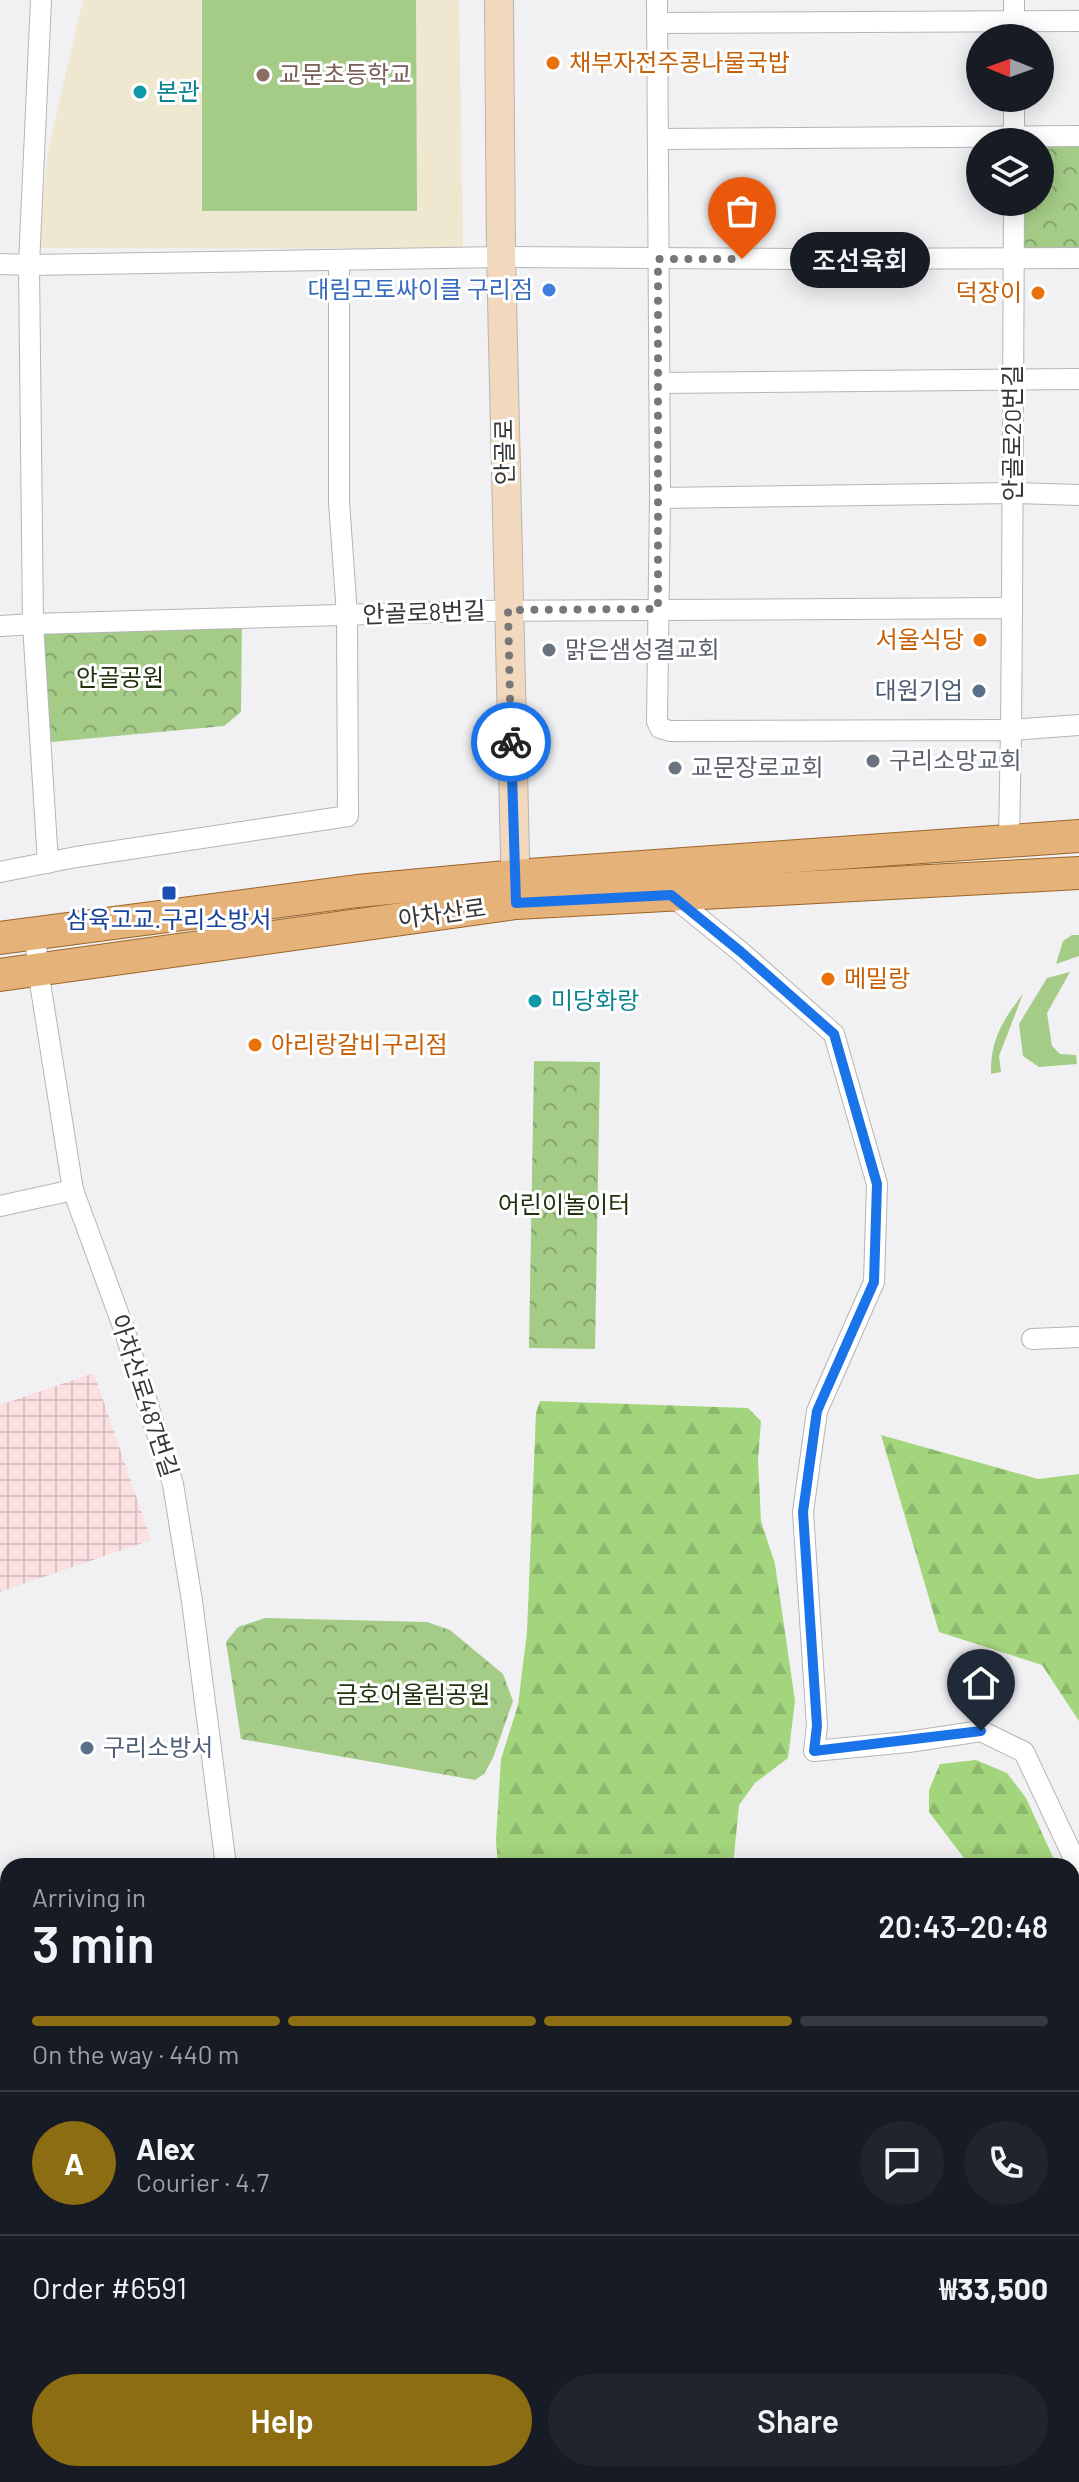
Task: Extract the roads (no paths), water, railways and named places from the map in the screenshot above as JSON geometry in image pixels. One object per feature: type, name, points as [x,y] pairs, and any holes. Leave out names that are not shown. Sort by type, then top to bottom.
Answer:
[{"type":"main road","name":"아차산로","points":[[0,975],[516,890],[1079,836]]},
{"type":"main road","name":"아차산로","points":[[0,938],[357,891],[516,890],[671,895],[1079,873]]},
{"type":"street","points":[[41,0],[29,265],[33,624],[48,863]]},
{"type":"street","name":"안골로","points":[[499,0],[501,257],[516,890]]},
{"type":"street","points":[[657,0],[660,498],[657,721],[660,728],[670,731],[1011,730],[1079,725]]},
{"type":"street","points":[[657,23],[1079,21]]},
{"type":"street","points":[[1054,137],[1079,136]]},
{"type":"street","points":[[658,139],[966,139]]},
{"type":"street","name":"안골로20번길","points":[[1012,608],[1014,216]]},
{"type":"street","points":[[0,264],[501,257],[1079,258]]},
{"type":"street","points":[[0,872],[348,816],[347,615],[339,502],[339,260]]},
{"type":"street","points":[[659,383],[1079,379]]},
{"type":"street","points":[[660,498],[1013,493],[1079,495]]},
{"type":"street","points":[[1009,841],[1012,608]]},
{"type":"street","name":"안골로8번길","points":[[0,626],[508,610],[1012,608]]},
{"type":"street","points":[[671,895],[834,1034],[877,1184],[874,1282],[817,1411],[803,1512],[817,1726],[814,1751],[981,1731],[1024,1752],[1074,1858]]},
{"type":"street","name":"아차산로487번길","points":[[35,932],[38,970],[73,1190],[124,1329],[173,1484],[192,1601],[225,1858]]},
{"type":"street","points":[[0,1206],[73,1190]]},
{"type":"street","points":[[1032,1339],[1079,1337]]},
{"type":"place","name":"채부자전주콩나물국밥","points":[[553,63]]},
{"type":"place","name":"교문초등학교","points":[[263,75]]},
{"type":"place","name":"본관","points":[[140,92]]},
{"type":"place","name":"조선육회","points":[[742,259]]},
{"type":"place","name":"대림모토싸이클 구리점","points":[[549,290]]},
{"type":"place","name":"덕장이","points":[[1038,293]]},
{"type":"place","name":"서울식당","points":[[980,640]]},
{"type":"place","name":"맑은샘성결교회","points":[[549,650]]},
{"type":"place","name":"대원기업","points":[[979,691]]},
{"type":"place","name":"구리소망교회","points":[[873,761]]},
{"type":"place","name":"교문장로교회","points":[[675,768]]},
{"type":"place","name":"삼육고교.구리소방서","points":[[169,893]]},
{"type":"place","name":"메밀랑","points":[[828,979]]},
{"type":"place","name":"미당화랑","points":[[535,1001]]},
{"type":"place","name":"아리랑갈비구리점","points":[[255,1045]]},
{"type":"place","name":"구리소방서","points":[[87,1748]]},
{"type":"park label","name":"안골공원","points":[[120,678]]},
{"type":"park label","name":"어린이놀이터","points":[[564,1205]]},
{"type":"park label","name":"금호어울림공원","points":[[413,1695]]}]
